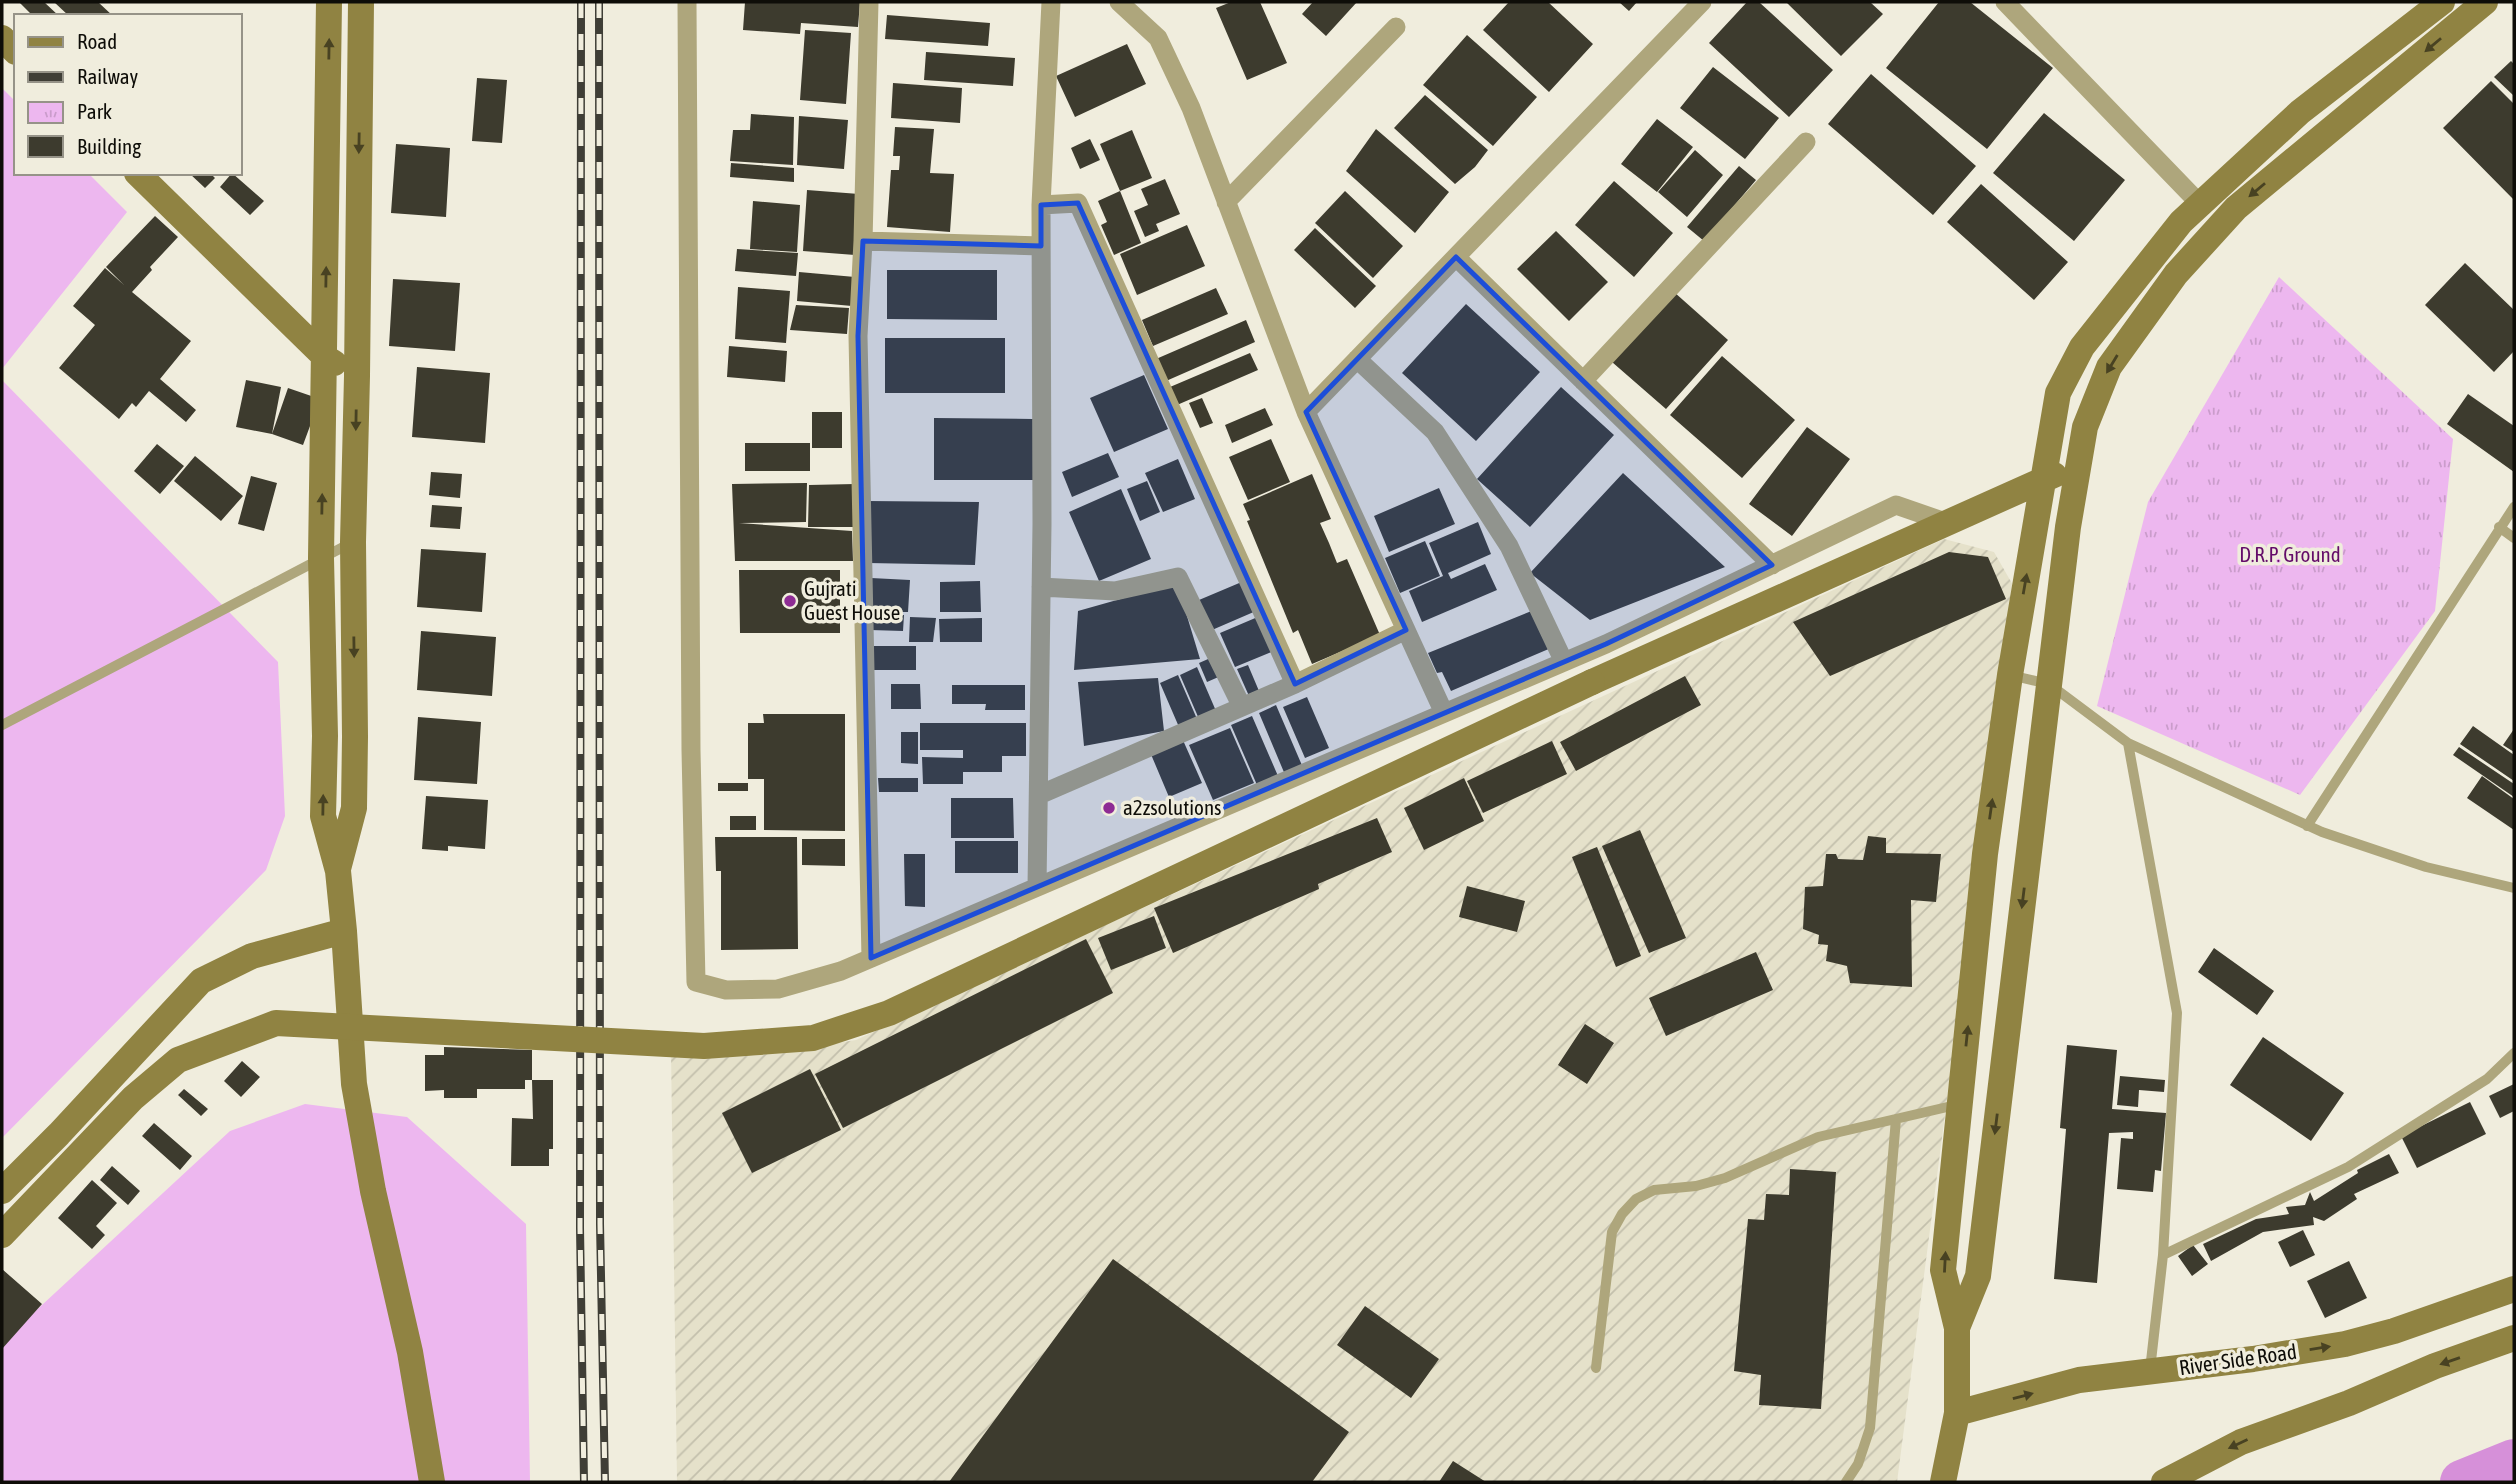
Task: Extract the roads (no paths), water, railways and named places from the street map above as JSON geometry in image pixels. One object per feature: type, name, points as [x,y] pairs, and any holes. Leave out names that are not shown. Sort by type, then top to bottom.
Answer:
[{"type":"main road","points":[[329,2],[326,358],[321,558],[325,736],[323,816],[338,872],[354,1084],[373,1191],[410,1352],[432,1482]]},
{"type":"main road","points":[[338,872],[354,808],[353,542],[360,2]]},
{"type":"main road","points":[[1957,1328],[1978,1276],[2068,527],[2085,427],[2109,367],[2176,274],[2236,208],[2485,2]]},
{"type":"main road","points":[[1943,1482],[1957,1413],[1957,1328],[1943,1270],[1985,853],[2010,675],[2058,393],[2082,347],[2181,222],[2300,112],[2435,4]]},
{"type":"main road","points":[[139,175],[326,358],[357,376]]},
{"type":"main road","points":[[2,1235],[133,1098],[178,1060],[276,1023],[704,1046],[813,1038],[889,1013],[1592,682],[2078,465]]},
{"type":"main road","points":[[2,1191],[201,981],[252,956],[344,931]]},
{"type":"main road","name":"River Side Road","points":[[1957,1413],[2079,1380],[2345,1344],[2394,1331],[2514,1289]]},
{"type":"main road","points":[[2164,1482],[2241,1442],[2514,1338]]},
{"type":"street","points":[[687,2],[691,736],[696,982],[726,990],[778,989],[841,971],[1564,662],[1896,505],[1948,523]]},
{"type":"street","points":[[869,2],[858,336],[871,958]]},
{"type":"street","points":[[1037,887],[1041,587],[1041,205],[1051,2]]},
{"type":"street","points":[[1119,2],[1158,38],[1191,108],[1306,412],[1444,713]]},
{"type":"street","points":[[1306,412],[1702,2]]},
{"type":"street","points":[[2005,2],[2200,204]]},
{"type":"street","points":[[1226,202],[1395,26]]},
{"type":"street","points":[[1583,381],[1806,142]]},
{"type":"street","points":[[1041,205],[1078,203],[1295,684]]},
{"type":"street","points":[[863,241],[1041,246]]},
{"type":"street","points":[[1456,257],[1772,565]]},
{"type":"street","points":[[1357,359],[1435,432],[1509,546],[1564,662]]},
{"type":"street","points":[[1041,587],[1115,591],[1178,577],[1242,707]]},
{"type":"street","points":[[1039,795],[1295,684],[1406,630]]},
{"type":"lane","points":[[2307,826],[2514,507]]},
{"type":"lane","points":[[2499,527],[2514,538]]},
{"type":"lane","points":[[2,726],[353,542]]},
{"type":"lane","points":[[2010,675],[2049,684],[2128,743],[2307,826],[2426,867],[2514,888]]},
{"type":"lane","points":[[2128,743],[2177,1013],[2163,1255],[2150,1372]]},
{"type":"lane","points":[[2163,1255],[2348,1167],[2455,1101],[2487,1079],[2514,1053]]},
{"type":"lane","points":[[1596,1368],[1612,1232],[1622,1214],[1636,1199],[1654,1190],[1696,1186],[1725,1178],[1818,1137],[1960,1104]]},
{"type":"lane","points":[[1846,1482],[1858,1464],[1870,1428],[1896,1119]]},
{"type":"waterway","points":[[2462,1482],[2514,1461]]},
{"type":"railway","points":[[581,2],[580,1228],[584,1482]]},
{"type":"railway","points":[[599,2],[600,1224],[605,1482]]},
{"type":"place","name":"Gujrati Guest House","points":[[790,601]]},
{"type":"place","name":"a2zsolutions","points":[[1109,808]]},
{"type":"park label","name":"D.R.P. Ground","points":[[2290,555]]}]
